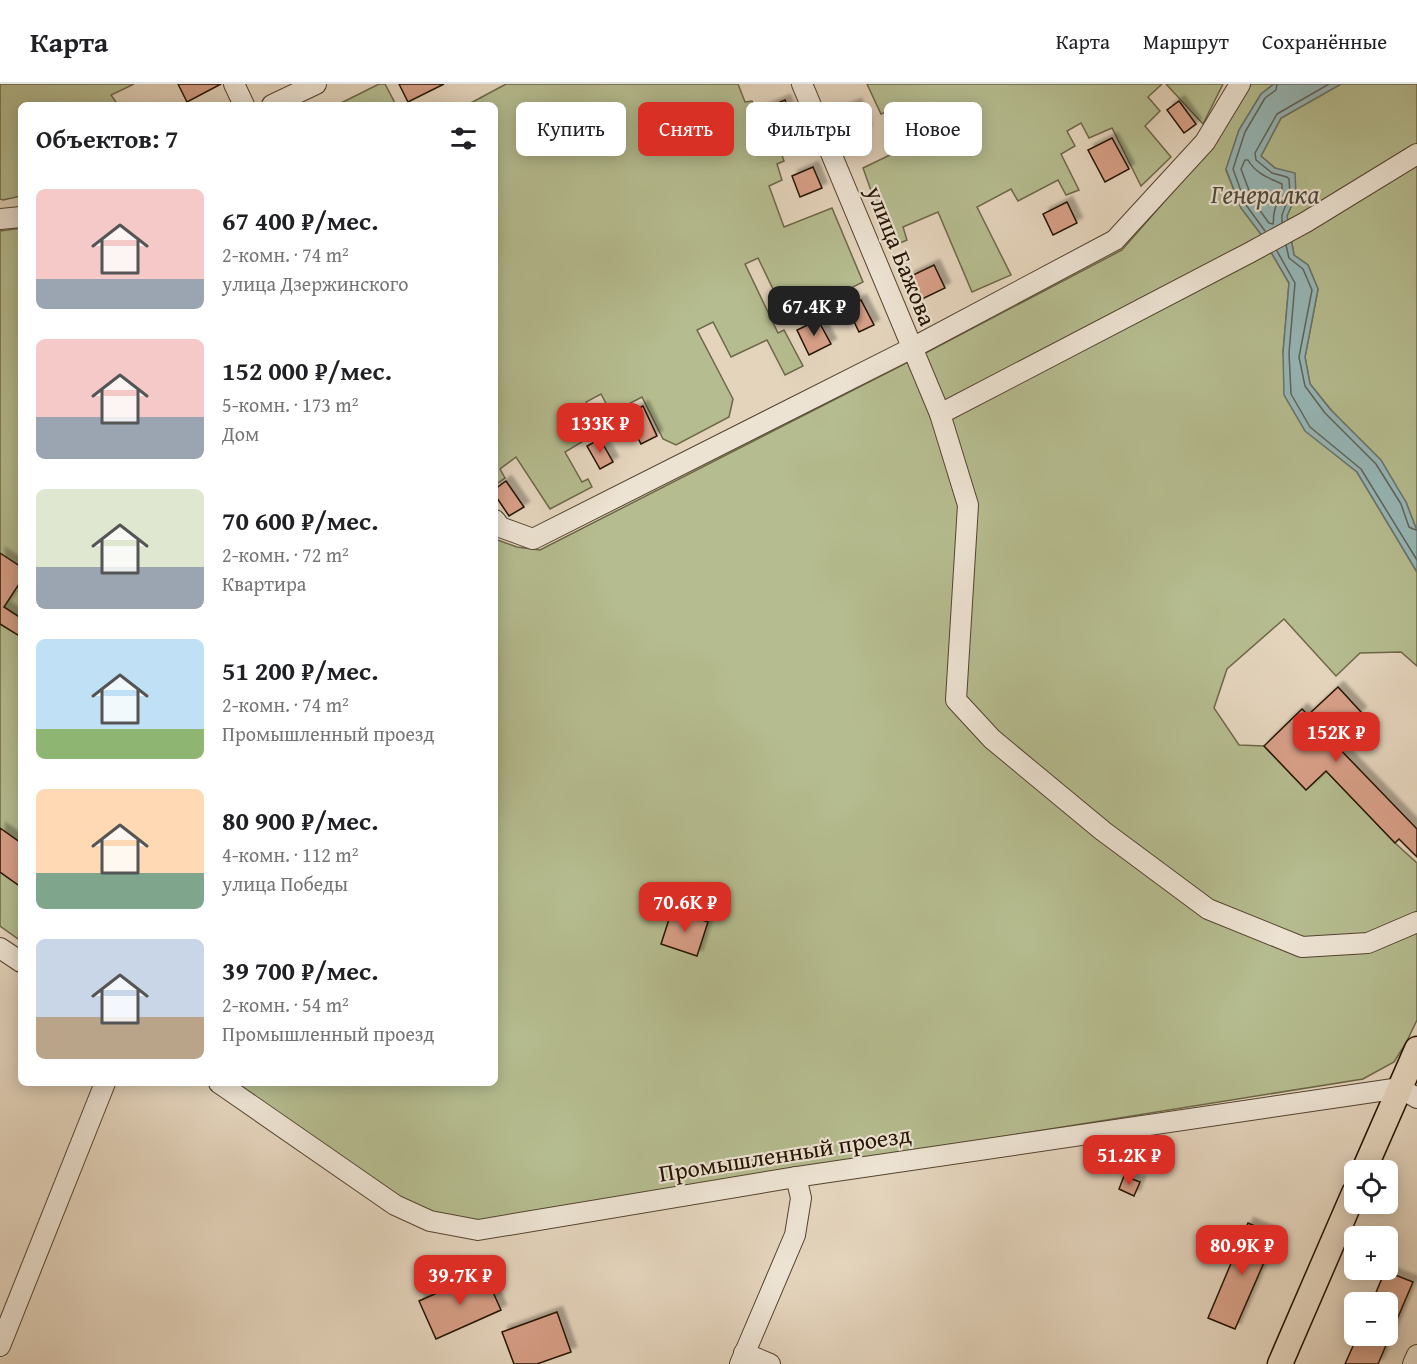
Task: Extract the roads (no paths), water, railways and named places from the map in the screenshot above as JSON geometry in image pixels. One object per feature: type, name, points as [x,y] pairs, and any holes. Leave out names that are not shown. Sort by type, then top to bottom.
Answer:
[{"type":"main road","points":[[1370,1160],[1408,1093],[1417,1049]]},
{"type":"main road","points":[[1280,1364],[1345,1214]]},
{"type":"street","points":[[234,84],[243,102]]},
{"type":"street","points":[[279,102],[316,84]]},
{"type":"street","name":"улица Бажова","points":[[802,84],[939,414],[968,506],[956,700],[992,739],[1103,831],[1208,909],[1302,947],[1368,943],[1417,922]]},
{"type":"street","points":[[498,524],[533,539],[912,348],[1115,240],[1205,142],[1240,84]]},
{"type":"street","points":[[939,414],[1306,222],[1417,154]]},
{"type":"street","points":[[0,219],[18,217]]},
{"type":"street","points":[[0,948],[18,960]]},
{"type":"street","points":[[0,1346],[104,1086]]},
{"type":"street","name":"Промышленный проезд","points":[[223,1086],[395,1205],[430,1221],[478,1230],[796,1176],[1408,1093]]},
{"type":"street","points":[[770,1364],[742,1359],[795,1235],[801,1198],[796,1176]]},
{"type":"street","points":[[1413,1364],[1417,1355]]},
{"type":"water","name":"Генералка","points":[[1274,84],[1341,84],[1281,118],[1261,156],[1275,168],[1295,173],[1296,195],[1287,216],[1294,255],[1308,265],[1318,289],[1305,357],[1310,384],[1330,409],[1381,460],[1406,502],[1417,531],[1417,572],[1357,472],[1305,431],[1284,395],[1283,353],[1289,283],[1260,233],[1241,208],[1226,169],[1239,130],[1261,94]]}]
